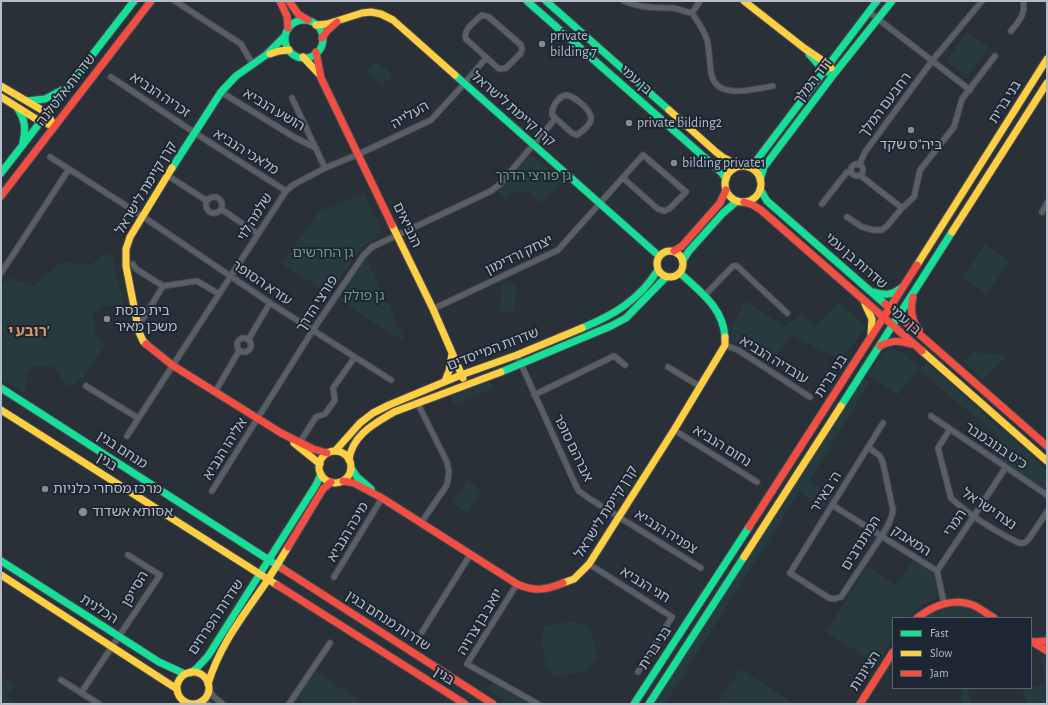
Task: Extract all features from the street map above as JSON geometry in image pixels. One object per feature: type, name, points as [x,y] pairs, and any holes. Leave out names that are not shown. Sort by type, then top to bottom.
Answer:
[{"type":"street","name":"שדרות אלטלנה","points":[[1,173],[134,1]]},
{"type":"street","name":"שדרות אלטלנה","points":[[1,196],[152,1]]},
{"type":"street","points":[[175,1],[241,44],[252,63]]},
{"type":"street","points":[[280,1],[287,16],[288,28],[285,36],[287,46],[289,50],[296,55],[308,57],[316,52],[322,43],[319,28],[316,24],[298,14],[289,1]]},
{"type":"street","name":"בן עמי","points":[[527,1],[721,172],[726,179]]},
{"type":"street","points":[[546,1],[716,152],[724,158],[756,172],[760,180],[760,189],[756,196],[748,201],[741,201],[731,197],[726,190]]},
{"type":"street","points":[[624,1],[637,6],[657,9],[674,8],[692,13],[701,25],[707,39],[710,54],[711,76],[714,83],[721,89],[734,92],[773,86]]},
{"type":"street","points":[[692,13],[700,1]]},
{"type":"street","points":[[744,1],[804,48],[829,64],[834,74]]},
{"type":"street","name":"דוד המלך","points":[[744,167],[756,161],[878,1]]},
{"type":"street","name":"דוד המלך","points":[[760,180],[764,167],[834,74],[892,1]]},
{"type":"street","name":"רחבעם המלך","points":[[859,165],[865,152],[932,61],[982,1]]},
{"type":"street","points":[[1011,31],[1022,18],[1024,8],[1023,1]]},
{"type":"street","name":"קרן קיימת לישראל","points":[[316,24],[339,20],[358,12],[370,11],[383,14],[393,20],[660,256]]},
{"type":"street","points":[[869,12],[970,90]]},
{"type":"street","points":[[482,15],[489,16],[521,45],[522,49],[521,53],[506,68],[503,69],[499,69],[486,58],[466,39],[465,36],[465,32],[482,15]]},
{"type":"street","points":[[288,28],[299,20],[308,20]]},
{"type":"street","name":"קרן קיימת לישראל","points":[[322,38],[339,20]]},
{"type":"street","name":"קרן קיימת לישראל","points":[[266,55],[285,36]]},
{"type":"street","points":[[804,48],[824,71],[834,74]]},
{"type":"street","name":"קרן קיימת לישראל","points":[[289,50],[278,51],[266,55],[252,63],[236,76],[221,92],[167,175],[130,237],[126,249],[126,266],[137,322],[143,341],[172,365],[258,419],[281,433],[313,449],[327,454]]},
{"type":"street","name":"הנביאים","points":[[316,52],[321,78],[433,309],[465,384]]},
{"type":"street","points":[[847,217],[862,227],[873,230],[882,230],[914,197],[920,170],[954,127],[962,99],[995,56]]},
{"type":"street","name":"הנביאים","points":[[304,57],[321,78]]},
{"type":"street","name":"העלייה","points":[[359,154],[431,120],[486,58]]},
{"type":"street","name":"בני ברית","points":[[634,704],[890,309],[1047,59]]},
{"type":"street","name":"זכריה הנביא","points":[[111,77],[194,133]]},
{"type":"street","name":"בני ברית","points":[[648,704],[899,316],[1047,83]]},
{"type":"street","points":[[1,86],[47,113],[54,126]]},
{"type":"street","points":[[27,101],[45,99],[68,87]]},
{"type":"street","name":"הושע הנביא","points":[[221,92],[294,138],[316,148]]},
{"type":"street","points":[[566,95],[573,97],[589,111],[592,119],[577,135],[572,133],[555,119],[552,115],[553,106],[566,95]]},
{"type":"street","points":[[1,97],[41,122],[54,126]]},
{"type":"street","name":"הושע הנביא","points":[[292,98],[325,168]]},
{"type":"street","points":[[17,107],[26,124],[26,132],[22,146]]},
{"type":"street","name":"פורצי הדרך","points":[[258,419],[313,330],[363,256],[372,247],[491,191],[500,184],[555,119]]},
{"type":"street","name":"מלאכי הנביא","points":[[194,133],[286,191]]},
{"type":"street","name":"שלמה לוי","points":[[127,436],[286,191],[293,184],[325,168],[359,154]]},
{"type":"street","name":"יצחק ורדימון","points":[[433,309],[558,250],[601,204],[623,178],[644,155],[686,192],[664,212],[658,209],[623,178]]},
{"type":"street","name":"עזרא הסופר","points":[[50,157],[142,216],[270,303],[391,380]]},
{"type":"street","points":[[822,204],[847,172],[851,172],[854,166],[859,165],[862,167],[864,170],[861,176]]},
{"type":"street","points":[[674,251],[680,255],[684,266],[680,273],[673,277],[666,277],[658,270],[657,263],[660,256],[666,251],[674,251],[682,246],[720,203],[726,190],[726,179],[733,169],[744,167]]},
{"type":"street","points":[[1,273],[69,169]]},
{"type":"street","points":[[851,172],[855,176],[861,176],[902,208]]},
{"type":"street","points":[[167,175],[208,201]]},
{"type":"street","name":"שדרות בן עמי","points":[[760,189],[767,201],[1047,446]]},
{"type":"street","points":[[211,197],[219,198],[223,204],[221,209],[215,213],[210,212],[207,208],[208,201],[211,197]]},
{"type":"street","points":[[683,260],[688,252],[729,207],[741,201]]},
{"type":"street","name":"בן עמי","points":[[741,201],[753,205],[761,210],[1047,461]]},
{"type":"street","points":[[1042,212],[1047,204]]},
{"type":"street","points":[[221,209],[258,234]]},
{"type":"street","points":[[134,266],[163,286],[197,281],[219,294]]},
{"type":"street","points":[[704,296],[733,266],[737,266],[787,314]]},
{"type":"street","name":"שדרות המייסדים","points":[[335,451],[360,423],[372,413],[445,381],[517,355],[605,319],[635,298],[651,281],[658,270]]},
{"type":"street","points":[[680,273],[715,308],[721,318],[724,328],[725,345]]},
{"type":"street","name":"שדרות המייסדים","points":[[349,460],[350,450],[361,434],[394,412],[417,402],[521,364],[605,329],[626,318],[666,277]]},
{"type":"street","points":[[143,319],[163,286]]},
{"type":"street","points":[[870,291],[887,296],[897,292],[904,286]]},
{"type":"street","points":[[915,291],[912,305],[912,316],[916,327],[928,342]]},
{"type":"street","points":[[859,296],[868,308],[873,322],[873,329],[869,340]]},
{"type":"street","points":[[248,340],[270,303]]},
{"type":"street","points":[[215,392],[239,351],[237,347],[239,340],[243,338],[251,343],[250,350],[244,353],[239,351]]},
{"type":"street","points":[[878,347],[887,341],[892,340],[898,340],[915,345]]},
{"type":"street","name":"קרן קיימת לישראל","points":[[342,481],[354,483],[382,498],[517,584],[526,588],[555,588],[574,580],[590,564],[725,345]]},
{"type":"street","name":"עובדיה הנביא","points":[[725,345],[738,350],[810,397]]},
{"type":"street","points":[[445,381],[449,371],[452,354]]},
{"type":"street","name":"אברהם סופר","points":[[517,355],[579,491],[618,517]]},
{"type":"street","points":[[534,395],[614,356],[625,365]]},
{"type":"street","points":[[300,442],[316,417],[325,414],[335,400],[333,388],[355,357]]},
{"type":"street","points":[[668,367],[700,387]]},
{"type":"street","points":[[86,386],[138,418]]},
{"type":"street","name":"מנחם בגין","points":[[1,388],[270,559]]},
{"type":"street","points":[[417,402],[447,462],[449,472],[447,485],[421,523]]},
{"type":"street","name":"בגין","points":[[1,410],[260,574]]},
{"type":"street","name":"כ\"ט בנובמבר","points":[[931,416],[1047,495]]},
{"type":"street","name":"אליהו הנביא","points":[[212,491],[258,419]]},
{"type":"street","name":"ה' באייר","points":[[790,573],[883,423]]},
{"type":"street","name":"נצח ישראל","points":[[950,429],[938,448],[951,498],[974,516],[1019,543],[1024,543],[1028,540],[1047,512]]},
{"type":"street","name":"נחום הנביא","points":[[674,430],[757,482]]},
{"type":"street","name":"קרן קיימת לישראל","points":[[281,433],[320,464]]},
{"type":"street","name":"המתנדבים","points":[[790,573],[829,598],[838,599],[891,520],[893,510],[883,463],[880,456],[868,447]]},
{"type":"street","points":[[321,474],[325,479],[331,482],[342,481],[348,476],[351,468],[349,460],[343,453],[335,451],[322,458],[320,464],[321,474],[316,485],[260,574],[268,579],[323,489],[331,482]]},
{"type":"street","name":"קרן קיימת לישראל","points":[[351,468],[357,477],[382,498]]},
{"type":"street","name":"המרי","points":[[936,571],[1006,468]]},
{"type":"street","name":"מיכה הנביא","points":[[334,578],[382,498]]},
{"type":"street","name":"המאבק","points":[[832,505],[936,571]]},
{"type":"street","name":"צפניה הנביא","points":[[618,517],[701,568]]},
{"type":"street","name":"הסייפן","points":[[81,693],[160,575],[128,555]]},
{"type":"street","points":[[422,632],[470,555]]},
{"type":"street","name":"שדרות מנחם בגין","points":[[270,559],[493,704]]},
{"type":"street","name":"הכלנית","points":[[1,561],[168,667],[188,673]]},
{"type":"street","name":"חגי הנביא","points":[[590,564],[672,617],[638,672]]},
{"type":"street","points":[[936,571],[944,603]]},
{"type":"street","name":"שדרות הפרחים","points":[[188,673],[196,669],[208,656],[260,574]]},
{"type":"street","name":"הכלנית","points":[[1,575],[112,646],[178,692]]},
{"type":"street","name":"בגין","points":[[268,579],[465,704]]},
{"type":"street","name":"שדרות הפרחים","points":[[208,686],[211,672],[222,649],[268,579]]},
{"type":"street","name":"יואב בן צרויה","points":[[517,584],[467,664],[538,704]]},
{"type":"street","points":[[918,617],[932,607],[944,603],[956,602],[966,603],[978,608],[992,617]]},
{"type":"street","points":[[1032,642],[1047,641]]},
{"type":"street","points":[[288,704],[330,643]]},
{"type":"street","points":[[1032,643],[1047,651]]},
{"type":"street","name":"הציונות","points":[[860,704],[892,654]]},
{"type":"street","points":[[176,704],[179,680],[188,673],[199,674],[206,680],[214,697],[223,704]]},
{"type":"street","points":[[61,680],[99,704]]},
{"type":"street","points":[[197,703],[206,697],[208,686]]},
{"type":"street","points":[[178,692],[184,701],[192,704],[208,704]]},
{"type":"green space","points":[[967,32],[989,47],[968,76],[946,61]]},
{"type":"green space","points":[[376,61],[392,75],[382,86],[366,72]]},
{"type":"green space","name":"גן פורצי הדרך","points":[[533,156],[562,182],[542,203],[528,191],[513,193],[506,200],[498,191],[528,157]]},
{"type":"green space","name":"גן החרשים","points":[[364,193],[383,232],[355,255],[329,294],[282,264],[318,212]]},
{"type":"green space","points":[[985,244],[1010,261],[987,294],[962,277]]},
{"type":"green space","points":[[103,255],[112,255],[124,305],[105,306],[93,313],[94,336],[106,345],[93,362],[84,378],[67,388],[54,367],[36,365],[28,371],[24,394],[1,378],[1,287],[8,277],[33,287],[61,262],[90,265]]},
{"type":"green space","name":"גן פולק","points":[[366,258],[406,343],[340,301]]},
{"type":"green space","points":[[502,284],[517,285],[514,313],[500,311]]},
{"type":"green space","points":[[745,301],[785,326],[802,314],[815,326],[838,302],[867,326],[841,360],[790,335],[771,365],[731,341],[732,327]]},
{"type":"green space","points":[[893,349],[901,352],[920,367],[898,395],[866,375],[884,352]]},
{"type":"green space","points":[[974,352],[1006,356],[984,380],[963,361]]},
{"type":"green space","points":[[927,363],[1047,470],[1047,493],[991,455],[1001,439],[920,371]]},
{"type":"green space","points":[[862,377],[870,382],[809,481],[833,496],[826,509],[799,492],[665,704],[651,704]]},
{"type":"green space","points":[[491,381],[493,388],[454,405],[451,396]]},
{"type":"green space","points":[[467,480],[481,489],[468,513],[453,504]]},
{"type":"green space","points":[[913,561],[934,574],[937,596],[935,599],[917,608],[908,617],[892,617],[892,640],[878,665],[826,632],[867,566],[895,585]]},
{"type":"green space","points":[[960,605],[975,611],[981,616],[922,617],[949,606]]},
{"type":"green space","points":[[574,621],[590,627],[598,657],[584,672],[553,677],[546,667],[541,641],[545,626]]},
{"type":"green space","points":[[1041,655],[1047,659],[1047,704],[1026,704],[1023,690],[1032,689],[1032,687],[1046,683]]},
{"type":"green space","points":[[740,669],[795,704],[717,704]]},
{"type":"green space","points":[[315,671],[364,704],[307,704],[297,698]]},
{"type":"green space","points":[[3,677],[15,686],[5,696],[17,704],[1,704],[1,680]]},
{"type":"green space","points":[[496,680],[531,704],[509,704],[486,689]]},
{"type":"green space","points":[[960,689],[967,689],[971,704],[964,704]]},
{"type":"traffic: fast","points":[[1,173],[134,1]]},
{"type":"traffic: fast","points":[[527,1],[721,172],[726,179]]},
{"type":"traffic: fast","points":[[546,1],[669,110]]},
{"type":"traffic: fast","points":[[748,167],[756,161],[877,1]]},
{"type":"traffic: fast","points":[[760,180],[764,167],[834,74],[892,1]]},
{"type":"traffic: fast","points":[[304,20],[317,26],[323,39],[317,52],[304,58],[291,52],[285,39],[291,26],[304,20]]},
{"type":"traffic: fast","points":[[172,168],[221,92],[236,76],[266,55],[285,36]]},
{"type":"traffic: fast","points":[[809,54],[824,71],[827,72]]},
{"type":"traffic: fast","points":[[455,75],[659,256]]},
{"type":"traffic: fast","points":[[27,101],[45,99],[64,89]]},
{"type":"traffic: fast","points":[[18,109],[24,125],[23,142]]},
{"type":"traffic: fast","points":[[760,189],[767,201],[885,304]]},
{"type":"traffic: fast","points":[[683,260],[689,251],[723,213],[737,201]]},
{"type":"traffic: fast","points":[[841,406],[952,232]]},
{"type":"traffic: fast","points":[[582,328],[605,318],[625,305],[643,290],[658,270]]},
{"type":"traffic: fast","points":[[680,273],[709,301],[715,309],[720,317],[725,337]]},
{"type":"traffic: fast","points":[[501,372],[611,326],[626,318],[666,277]]},
{"type":"traffic: fast","points":[[874,292],[888,294],[901,288]]},
{"type":"traffic: fast","points":[[1,388],[283,569]]},
{"type":"traffic: fast","points":[[351,468],[357,477],[371,489]]},
{"type":"traffic: fast","points":[[190,673],[196,669],[208,656],[316,485],[321,474]]},
{"type":"traffic: fast","points":[[634,704],[749,527]]},
{"type":"traffic: fast","points":[[649,704],[744,557]]},
{"type":"traffic: fast","points":[[1,561],[159,662],[185,674]]},
{"type":"traffic: slow","points":[[744,1],[831,68]]},
{"type":"traffic: slow","points":[[316,25],[327,24],[362,13],[371,12],[381,14],[393,20],[455,75]]},
{"type":"traffic: slow","points":[[270,54],[289,50]]},
{"type":"traffic: slow","points":[[303,57],[319,74]]},
{"type":"traffic: slow","points":[[917,265],[1047,59]]},
{"type":"traffic: slow","points":[[952,232],[1047,83]]},
{"type":"traffic: slow","points":[[1,86],[47,113],[54,126]]},
{"type":"traffic: slow","points":[[1,97],[41,122],[54,126]]},
{"type":"traffic: slow","points":[[669,110],[716,152],[740,166]]},
{"type":"traffic: slow","points":[[743,166],[756,171],[761,184],[756,197],[743,202],[730,197],[725,184],[730,171],[743,166]]},
{"type":"traffic: slow","points":[[146,344],[139,332],[126,266],[126,249],[130,237],[172,168]]},
{"type":"traffic: slow","points":[[392,225],[433,309],[463,378]]},
{"type":"traffic: slow","points":[[670,251],[679,255],[683,264],[679,273],[670,277],[661,273],[657,264],[661,255],[670,251]]},
{"type":"traffic: slow","points":[[865,304],[872,319],[871,335]]},
{"type":"traffic: slow","points":[[335,451],[360,423],[373,413],[389,405],[582,328]]},
{"type":"traffic: slow","points":[[563,583],[574,579],[589,564],[674,430],[725,345],[725,337]]},
{"type":"traffic: slow","points":[[922,351],[1047,461]]},
{"type":"traffic: slow","points":[[445,381],[449,371],[452,354]]},
{"type":"traffic: slow","points":[[349,460],[354,444],[359,437],[365,431],[394,412],[501,372]]},
{"type":"traffic: slow","points":[[744,557],[841,406]]},
{"type":"traffic: slow","points":[[1,410],[277,585]]},
{"type":"traffic: slow","points":[[294,443],[320,464]]},
{"type":"traffic: slow","points":[[335,451],[344,454],[348,458],[351,467],[348,476],[344,480],[335,483],[326,480],[322,476],[319,467],[322,458],[326,454],[335,451]]},
{"type":"traffic: slow","points":[[208,684],[213,669],[226,643],[288,547]]},
{"type":"traffic: slow","points":[[1,575],[177,689]]},
{"type":"traffic: slow","points":[[193,672],[202,675],[206,679],[209,688],[206,697],[202,701],[193,704],[184,701],[180,697],[177,688],[180,679],[184,675],[193,672]]},
{"type":"traffic: jam","points":[[1,196],[151,1]]},
{"type":"traffic: jam","points":[[280,1],[287,16],[288,28]]},
{"type":"traffic: jam","points":[[289,1],[298,14],[308,20]]},
{"type":"traffic: jam","points":[[322,38],[337,22]]},
{"type":"traffic: jam","points":[[316,52],[321,78],[392,225]]},
{"type":"traffic: jam","points":[[674,251],[682,246],[720,203],[726,190]]},
{"type":"traffic: jam","points":[[744,202],[761,210],[922,351]]},
{"type":"traffic: jam","points":[[749,527],[917,265]]},
{"type":"traffic: jam","points":[[913,297],[912,314],[914,322],[919,330]]},
{"type":"traffic: jam","points":[[885,304],[1047,446]]},
{"type":"traffic: jam","points":[[880,346],[896,341],[911,344]]},
{"type":"traffic: jam","points":[[146,344],[172,365],[281,433],[313,449],[327,453]]},
{"type":"traffic: jam","points":[[343,481],[354,483],[382,498],[523,587],[546,589],[563,583]]},
{"type":"traffic: jam","points":[[288,547],[323,489],[331,482]]},
{"type":"traffic: jam","points":[[283,569],[493,704]]},
{"type":"traffic: jam","points":[[277,585],[465,704]]},
{"type":"traffic: jam","points":[[918,617],[930,609],[952,602],[967,603],[975,606],[992,617]]},
{"type":"traffic: jam","points":[[1033,642],[1047,641]]},
{"type":"traffic: jam","points":[[1032,642],[1047,651]]},
{"type":"traffic: jam","points":[[860,704],[892,654]]},
{"type":"place","name":"private bilding 7","points":[[542,44]]},
{"type":"place","name":"private bilding2","points":[[629,123]]},
{"type":"place","name":"ביה\"ס שקד","points":[[911,130]]},
{"type":"place","name":"bilding private1","points":[[674,163]]},
{"type":"place","name":"בית כנסת משכן מאיר","points":[[107,319]]},
{"type":"place","name":"מרכז מסחרי כלניות","points":[[45,489]]},
{"type":"place","name":"אסותא אשדוד","points":[[83,512]]},
{"type":"district","name":"רובע י'","points":[[29,331]]}]
